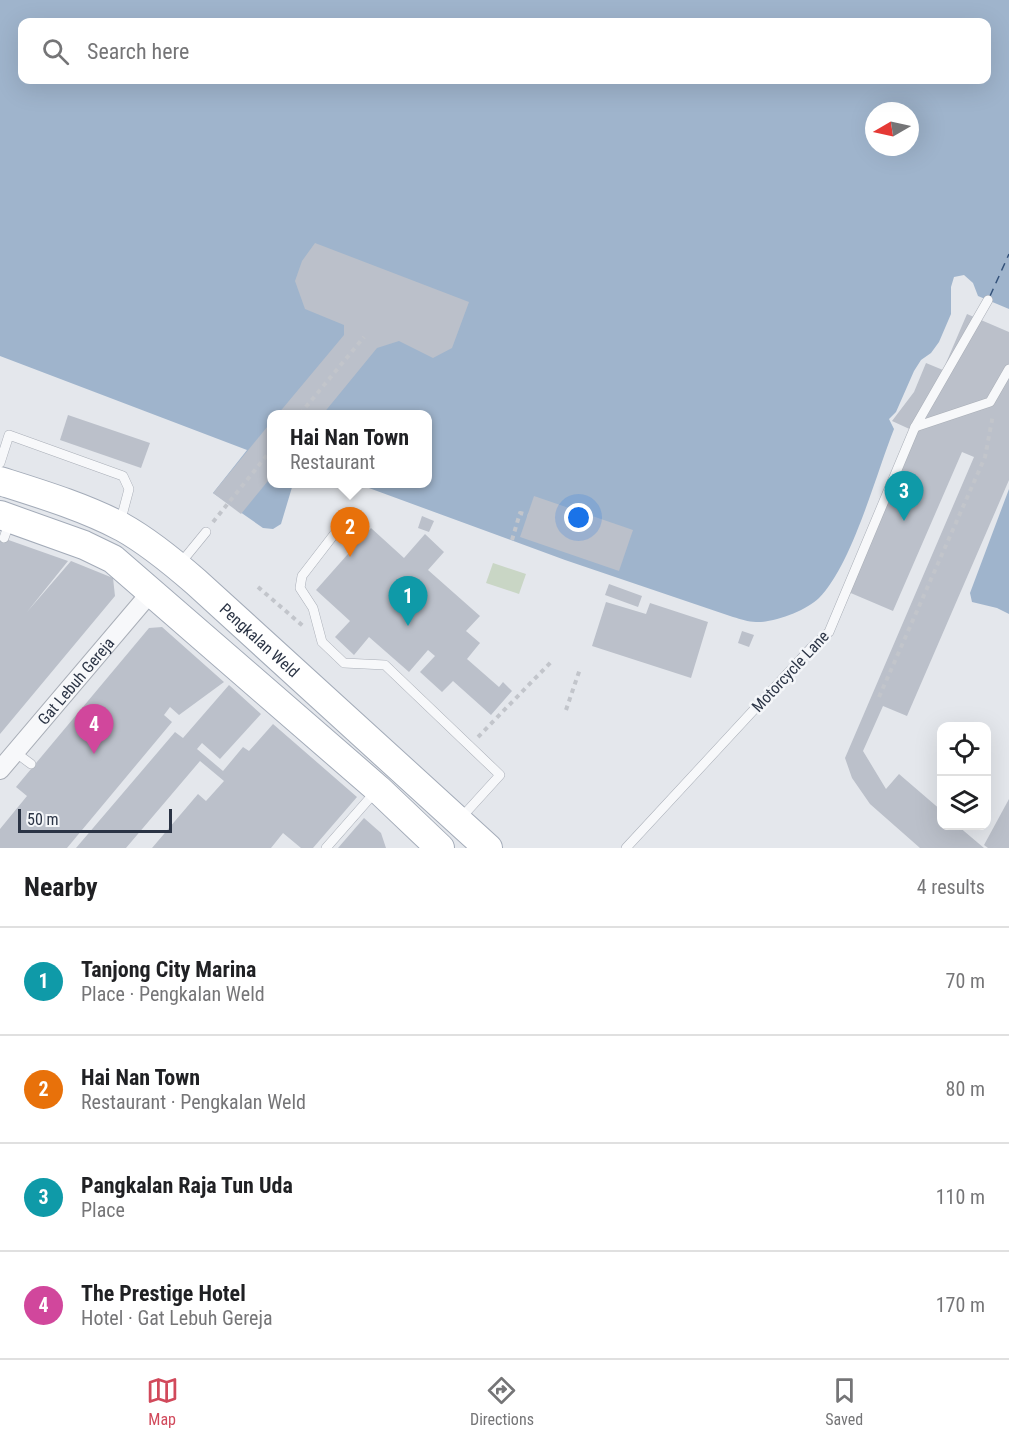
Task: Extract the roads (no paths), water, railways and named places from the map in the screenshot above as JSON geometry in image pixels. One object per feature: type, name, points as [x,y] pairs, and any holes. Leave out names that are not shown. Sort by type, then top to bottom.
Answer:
[{"type":"main road","name":"Pengkalan Weld","points":[[0,481],[59,500],[119,526],[178,567],[488,848]]},
{"type":"main road","name":"Pengkalan Weld","points":[[5,524],[84,545],[113,559],[378,789],[429,844]]},
{"type":"street","name":"Gat Lebuh Gereja","points":[[0,770],[151,592]]},
{"type":"lane","name":"Motorcycle Lane","points":[[626,848],[812,647],[829,632],[915,427],[988,300]]},
{"type":"lane","points":[[915,427],[990,402],[1009,369]]},
{"type":"lane","points":[[0,464],[9,435],[123,476],[129,489],[119,526]]},
{"type":"lane","points":[[350,515],[300,582],[300,588],[313,608],[322,642],[344,663],[385,665],[500,775],[458,821]]},
{"type":"lane","points":[[178,567],[206,532]]},
{"type":"lane","points":[[15,752],[31,764]]},
{"type":"lane","points":[[326,848],[378,789]]},
{"type":"water","points":[[0,0],[1009,0],[1009,309],[978,296],[973,283],[964,275],[954,277],[951,287],[951,314],[939,342],[931,353],[921,360],[896,412],[889,419],[894,429],[862,518],[842,564],[831,583],[814,603],[790,615],[763,622],[750,622],[565,560],[369,488],[432,488],[432,410],[267,410],[267,488],[292,488],[281,524],[273,529],[263,528],[213,493],[247,450],[0,356]]},
{"type":"water","points":[[1009,489],[1009,614],[997,608],[972,602],[970,593]]},
{"type":"place","name":"Pangkalan Raja Tun Uda","points":[[904,521]]},
{"type":"place","name":"Hai Nan Town","points":[[350,557]]},
{"type":"place","name":"Tanjong City Marina","points":[[408,626]]},
{"type":"place","name":"The Prestige Hotel","points":[[94,754]]}]
